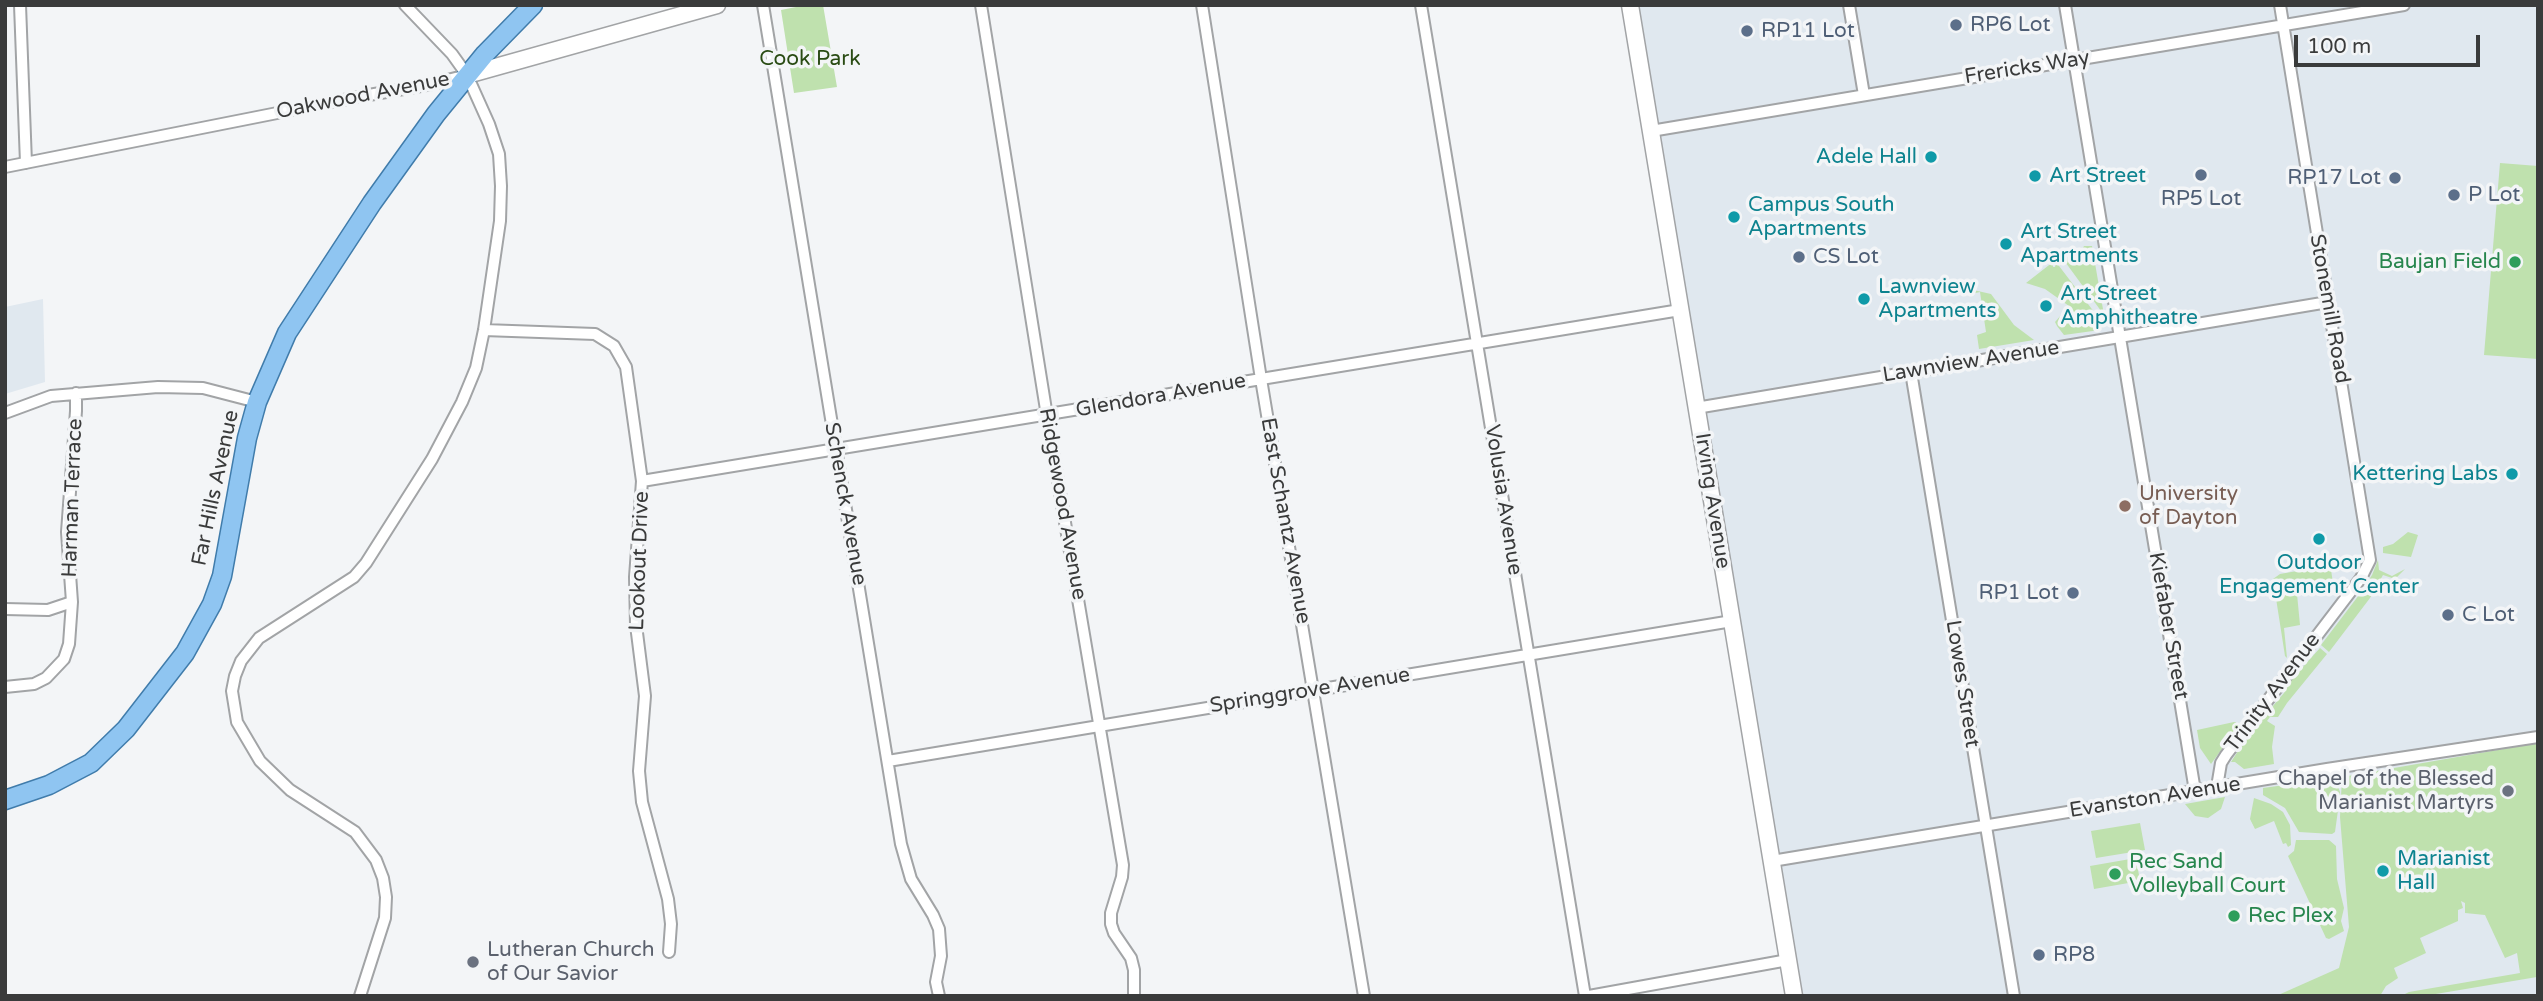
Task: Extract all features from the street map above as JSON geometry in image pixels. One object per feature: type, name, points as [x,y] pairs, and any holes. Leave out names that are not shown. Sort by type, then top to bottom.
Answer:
[{"type":"main road","name":"Far Hills Avenue","points":[[5,800],[49,785],[91,763],[126,729],[185,653],[212,604],[222,576],[247,438],[272,364],[309,297],[407,152],[467,75],[533,5]]},
{"type":"street","points":[[20,5],[26,163]]},
{"type":"street","points":[[360,996],[385,918],[386,897],[376,860],[355,832],[290,790],[260,761],[237,722],[232,691],[240,661],[259,638],[354,577],[366,563],[422,476],[459,409],[474,374],[484,330],[500,221],[500,166],[494,138],[467,75],[438,39],[405,5]]},
{"type":"street","name":"Oakwood Avenue","points":[[5,167],[432,84],[717,5]]},
{"type":"street","name":"Schenck Avenue","points":[[763,5],[905,864],[939,929],[941,956],[936,982],[939,996]]},
{"type":"street","name":"Ridgewood Avenue","points":[[981,5],[1123,865],[1111,924],[1131,958],[1134,996]]},
{"type":"street","name":"East Schantz Avenue","points":[[1202,5],[1261,379],[1364,996]]},
{"type":"street","name":"Volusia Avenue","points":[[1421,5],[1587,996]]},
{"type":"street","name":"Irving Avenue","points":[[1630,5],[1794,996]]},
{"type":"street","points":[[1849,5],[1864,95]]},
{"type":"street","name":"Kiefaber Street","points":[[2065,5],[2195,791]]},
{"type":"street","name":"Stonemill Road","points":[[2280,5],[2370,556],[2366,571],[2342,604]]},
{"type":"street","name":"Frericks Way","points":[[1651,131],[2404,5]]},
{"type":"street","name":"Lawnview Avenue","points":[[1696,408],[2328,302]]},
{"type":"street","name":"Glendora Avenue","points":[[642,481],[1680,310]]},
{"type":"street","name":"Lookout Drive","points":[[484,330],[596,334],[614,346],[626,367],[642,481],[635,577],[636,625],[645,696],[639,772],[642,802],[668,899],[671,924],[669,952]]},
{"type":"street","name":"Lowes Street","points":[[1911,372],[2014,996]]},
{"type":"street","points":[[5,413],[42,399],[76,393],[158,387],[212,390],[257,402]]},
{"type":"street","name":"Harman Terrace","points":[[5,687],[34,684],[56,670],[69,645],[72,602],[67,532],[76,393]]},
{"type":"street","name":"Harman Terrace","points":[[5,609],[48,610],[72,602]]},
{"type":"street","name":"Trinity Avenue","points":[[2217,787],[2220,768],[2226,755],[2342,604]]},
{"type":"street","name":"Springgrove Avenue","points":[[888,761],[1732,621]]},
{"type":"street","name":"Evanston Avenue","points":[[1772,861],[2538,737]]},
{"type":"street","points":[[1587,996],[1788,960]]},
{"type":"shaded area","name":"University of Dayton","points":[[1630,5],[2538,5],[2538,996],[1794,996]]},
{"type":"shaded area","points":[[43,299],[45,382],[5,394],[5,307]]},
{"type":"green space","name":"Cook Park","points":[[823,5],[837,87],[794,93],[781,10]]},
{"type":"green space","name":"Baujan Field","points":[[2500,163],[2538,166],[2538,359],[2484,355]]},
{"type":"green space","points":[[2084,246],[2092,246],[2104,315],[2063,259],[2081,251]]},
{"type":"green space","points":[[2053,262],[2053,267],[2056,262],[2104,325],[2100,330],[2064,335],[2055,322],[2069,306],[2045,289],[2026,283]]},
{"type":"green space","points":[[1969,289],[1991,294],[2014,325],[2034,340],[1979,349],[1977,335],[1986,332],[1980,292],[1971,294]]},
{"type":"green space","points":[[2408,532],[2418,535],[2411,557],[2383,553],[2383,547],[2393,544]]},
{"type":"green space","points":[[2378,560],[2379,570],[2392,576],[2405,569],[2395,579],[2383,575],[2370,598],[2329,652],[2321,645],[2359,595]]},
{"type":"green space","points":[[2325,566],[2326,570],[2331,570],[2333,583],[2302,590],[2297,594],[2300,625],[2284,628],[2287,658],[2273,579],[2280,574]]},
{"type":"green space","points":[[2320,648],[2327,654],[2278,717],[2270,717],[2267,721],[2275,726],[2272,747],[2274,764],[2244,769],[2231,762],[2249,734]]},
{"type":"green space","points":[[2234,722],[2240,724],[2211,764],[2200,748],[2197,730]]},
{"type":"green space","points":[[2538,743],[2538,979],[2537,977],[2424,996],[2401,996],[2409,992],[2520,973],[2517,953],[2505,958],[2485,915],[2465,913],[2465,903],[2461,901],[2463,908],[2458,910],[2458,921],[2420,938],[2426,953],[2394,968],[2398,978],[2386,986],[2380,996],[2276,996],[2339,968],[2349,927],[2340,817],[2342,777]]},
{"type":"green space","points":[[2335,778],[2340,792],[2335,832],[2332,834],[2299,832],[2285,808],[2263,795],[2263,788]]},
{"type":"green space","points":[[2225,797],[2221,809],[2208,818],[2195,816],[2185,804]]},
{"type":"green space","points":[[2254,798],[2283,812],[2290,825],[2291,845],[2288,847],[2286,843],[2283,844],[2274,821],[2255,829],[2250,819]]},
{"type":"green space","points":[[2140,823],[2145,850],[2096,858],[2091,831]]},
{"type":"green space","points":[[2296,840],[2329,840],[2336,846],[2337,879],[2344,908],[2341,921],[2344,931],[2329,939],[2326,938],[2288,856],[2294,851]]},
{"type":"green space","name":"Rec Sand Volleyball Court","points":[[2136,858],[2140,881],[2094,889],[2090,866]]},
{"type":"place","name":"RP6 Lot","points":[[1956,25]]},
{"type":"place","name":"RP11 Lot","points":[[1747,31]]},
{"type":"place","name":"Adele Hall","points":[[1931,157]]},
{"type":"place","name":"RP5 Lot","points":[[2201,175]]},
{"type":"place","name":"Art Street","points":[[2035,176]]},
{"type":"place","name":"RP17 Lot","points":[[2395,178]]},
{"type":"place","name":"P Lot","points":[[2454,195]]},
{"type":"place","name":"Campus South Apartments","points":[[1734,217]]},
{"type":"place","name":"Art Street Apartments","points":[[2006,244]]},
{"type":"place","name":"CS Lot","points":[[1799,257]]},
{"type":"place","name":"Baujan Field","points":[[2515,262]]},
{"type":"place","name":"Lawnview Apartments","points":[[1864,299]]},
{"type":"place","name":"Art Street Amphitheatre","points":[[2046,306]]},
{"type":"place","name":"Kettering Labs","points":[[2512,474]]},
{"type":"place","name":"University of Dayton","points":[[2125,506]]},
{"type":"place","name":"Outdoor Engagement Center","points":[[2319,539]]},
{"type":"place","name":"RP1 Lot","points":[[2073,593]]},
{"type":"place","name":"C Lot","points":[[2448,615]]},
{"type":"place","name":"Chapel of the Blessed Marianist Martyrs","points":[[2508,791]]},
{"type":"place","name":"Marianist Hall","points":[[2383,871]]},
{"type":"place","name":"Rec Sand Volleyball Court","points":[[2115,874]]},
{"type":"place","name":"Rec Plex","points":[[2234,916]]},
{"type":"place","name":"RP8","points":[[2039,955]]},
{"type":"place","name":"Lutheran Church of Our Savior","points":[[473,962]]}]
